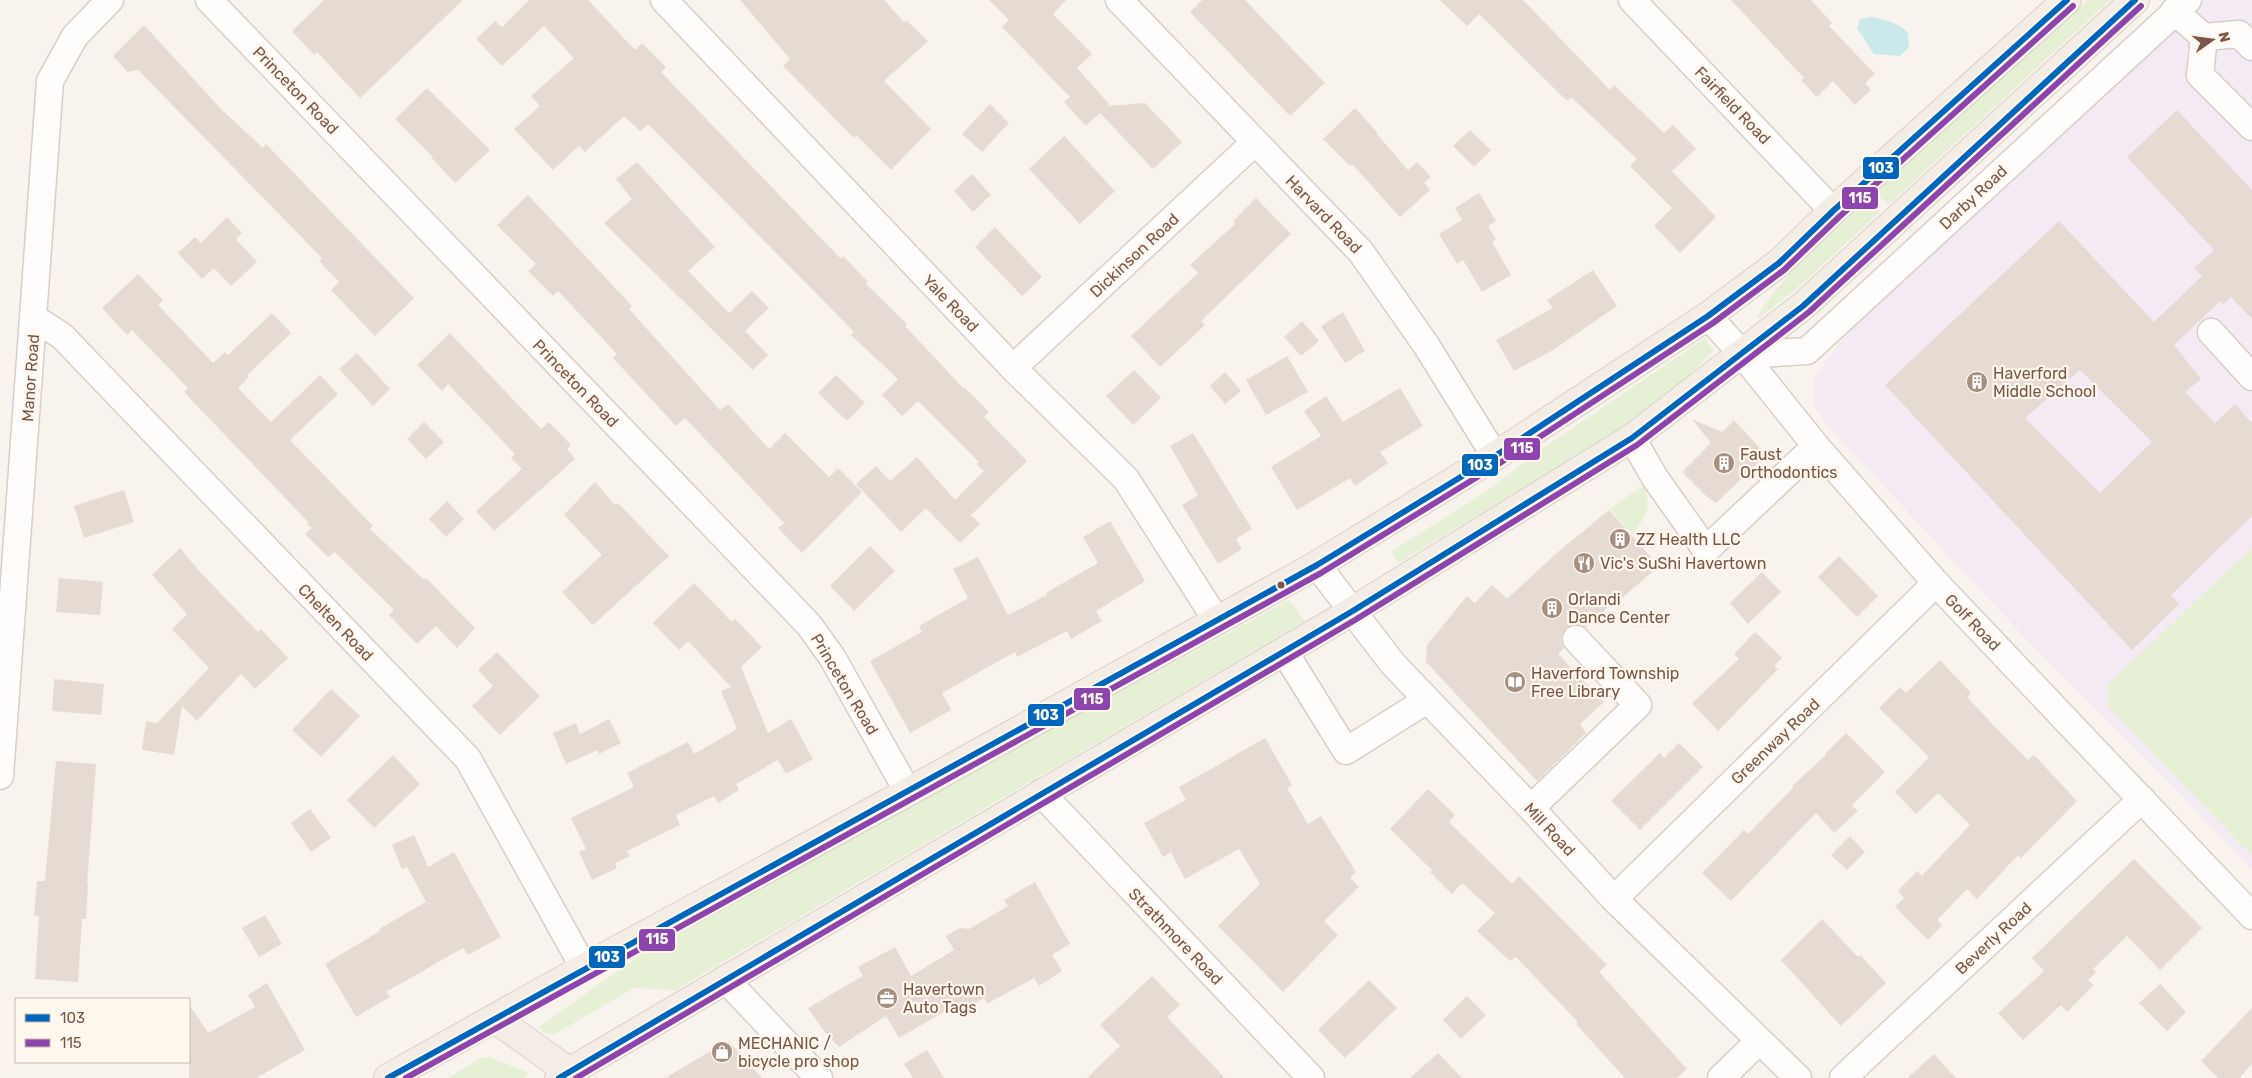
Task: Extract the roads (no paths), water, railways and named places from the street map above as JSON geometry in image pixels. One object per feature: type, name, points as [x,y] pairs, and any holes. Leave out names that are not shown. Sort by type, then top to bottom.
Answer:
[{"type":"main road","points":[[388,1078],[584,968],[908,792],[1318,565],[1495,456],[1708,316],[1779,263],[1833,211],[2067,0]]},
{"type":"main road","points":[[495,1019],[565,1075],[725,979],[1351,612],[1632,438],[1803,306],[2135,0]]},
{"type":"street","name":"Manor Road","points":[[0,776],[50,81],[75,36],[110,0]]},
{"type":"street","name":"Princeton Road","points":[[209,0],[809,625],[832,657],[908,792]]},
{"type":"street","name":"Yale Road","points":[[664,0],[1013,368],[1126,479],[1217,621]]},
{"type":"street","name":"Harvard Road","points":[[1119,0],[1361,252],[1426,346],[1495,456]]},
{"type":"street","name":"Fairfield Road","points":[[1632,0],[1833,211]]},
{"type":"street","name":"Darby Road","points":[[1743,354],[1807,351],[2181,6]]},
{"type":"street","points":[[2181,6],[2204,37],[2200,75],[2252,127]]},
{"type":"street","points":[[2204,37],[2239,34],[2252,47]]},
{"type":"street","name":"Dickinson Road","points":[[1013,368],[1255,142]]},
{"type":"street","name":"Golf Road","points":[[1708,316],[1743,354],[1816,446],[1936,583],[2252,916]]},
{"type":"street","name":"Chelten Road","points":[[34,318],[62,336],[468,759],[584,968]]},
{"type":"street","points":[[2211,332],[2252,377]]},
{"type":"street","points":[[1632,438],[1655,478],[1706,550],[1816,446]]},
{"type":"street","name":"Mill Road","points":[[1318,565],[1351,612],[1393,664],[1531,808],[1614,899],[1798,1078]]},
{"type":"street","name":"Greenway Road","points":[[1614,899],[1936,583]]},
{"type":"street","points":[[1531,808],[1638,705],[1576,639]]},
{"type":"street","points":[[1284,651],[1346,751],[1427,700]]},
{"type":"street","name":"Strathmore Road","points":[[1041,794],[1311,1078]]},
{"type":"street","name":"Beverly Road","points":[[1843,1078],[2142,799]]},
{"type":"street","points":[[725,979],[819,1078]]},
{"type":"street","points":[[1721,1078],[1759,1041]]},
{"type":"water","points":[[1872,17],[1896,24],[1908,33],[1909,47],[1900,56],[1874,54],[1857,28],[1860,19]]},
{"type":"place","name":"Haverford Middle School","points":[[1977,382]]},
{"type":"place","name":"Faust Orthodontics","points":[[1724,463]]},
{"type":"place","name":"ZZ Health LLC","points":[[1620,539]]},
{"type":"place","name":"Vic's SuShi Havertown","points":[[1584,563]]},
{"type":"place","name":"Orlandi Dance Center","points":[[1552,608]]},
{"type":"place","name":"Haverford Township Free Library","points":[[1515,682]]},
{"type":"place","name":"Havertown Auto Tags","points":[[887,998]]},
{"type":"place","name":"MECHANIC / bicycle pro shop","points":[[722,1052]]}]
